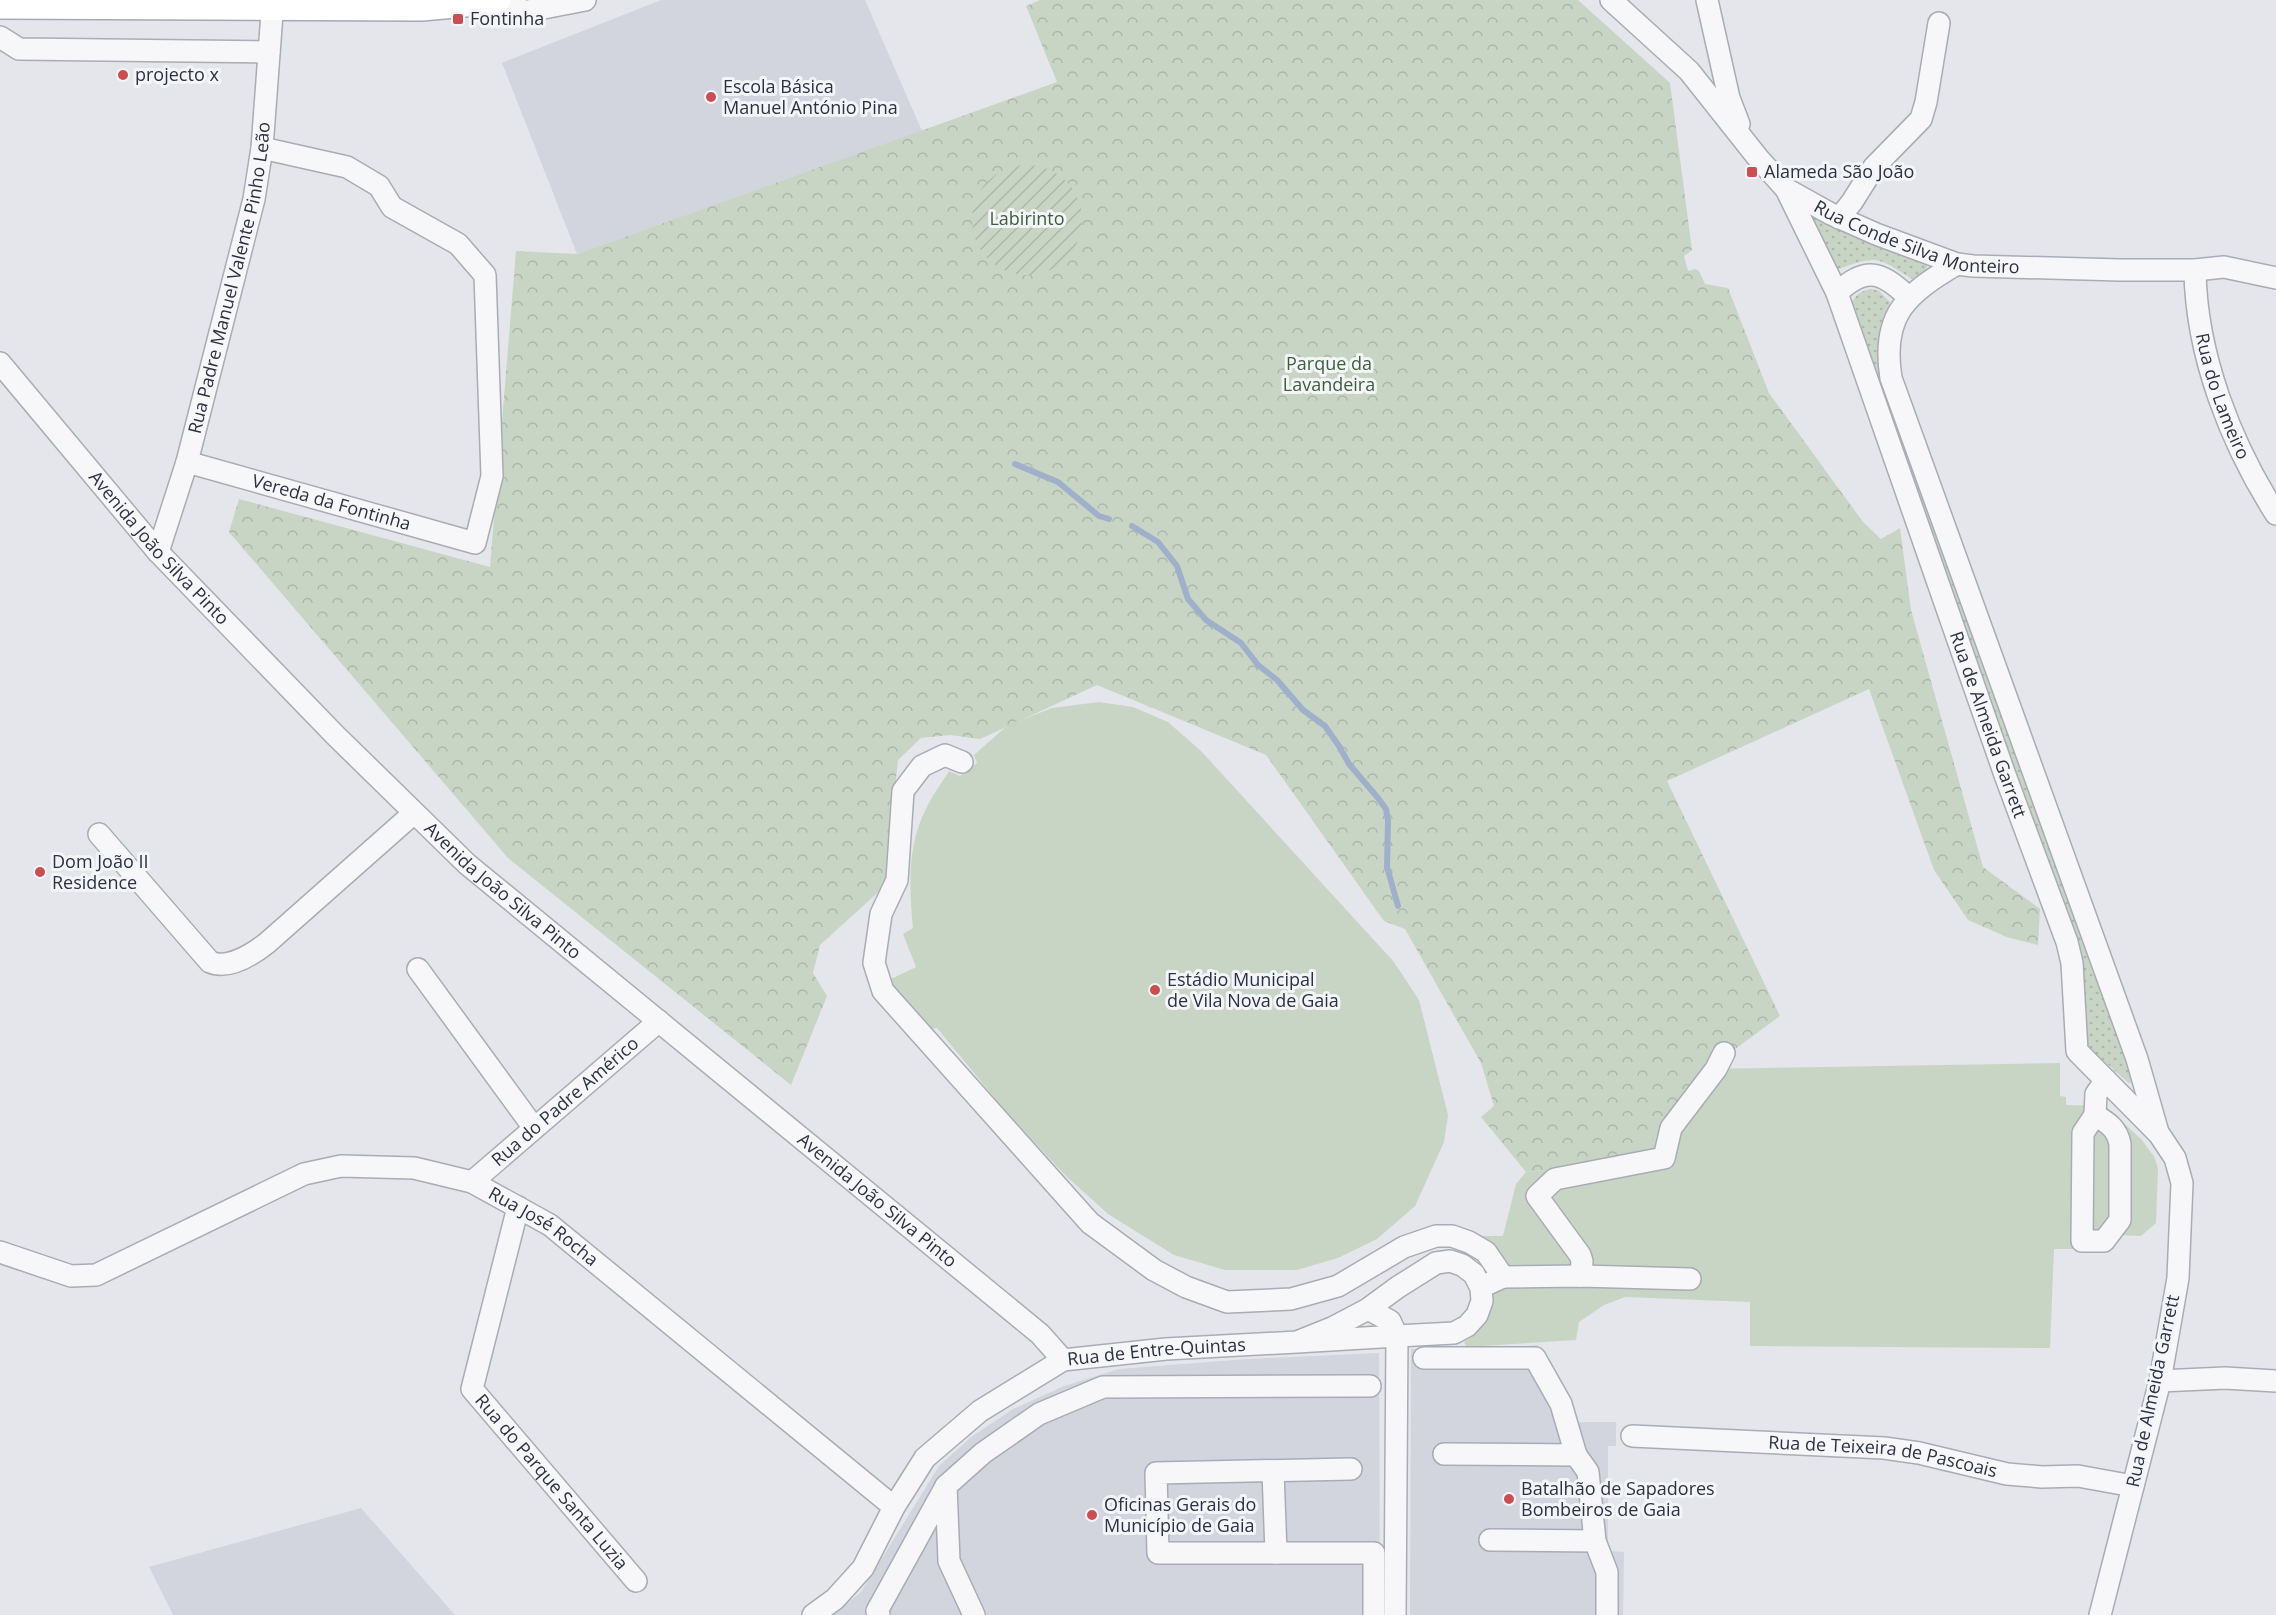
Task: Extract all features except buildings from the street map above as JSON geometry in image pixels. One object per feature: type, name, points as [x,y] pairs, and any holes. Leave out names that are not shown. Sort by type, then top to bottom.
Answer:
[{"type":"main road","points":[[0,5],[273,3],[422,7],[497,0]]},
{"type":"street","points":[[510,0],[523,12],[585,0]]},
{"type":"street","name":"Rua Conde Silva Monteiro","points":[[1611,0],[1689,71],[1786,189],[1839,218],[1957,264],[2070,270],[2195,270],[2224,267],[2276,278]]},
{"type":"street","points":[[1707,0],[1729,98],[1746,143]]},
{"type":"street","name":"Rua Padre Manuel Valente Pinho Leão","points":[[158,552],[187,462],[254,200],[262,148],[273,3]]},
{"type":"street","points":[[1839,218],[1874,167],[1921,118],[1926,102],[1939,23]]},
{"type":"street","points":[[0,37],[18,49],[269,52]]},
{"type":"street","name":"Vereda da Fontinha","points":[[187,462],[475,543],[492,476],[485,275],[458,244],[392,207],[379,186],[347,167],[262,148]]},
{"type":"street","name":"Rua de Almeida Garrett","points":[[1786,189],[1837,293],[2005,775],[2067,942],[2072,963],[2074,1035],[2077,1051],[2159,1134],[2175,1158],[2182,1183],[2178,1278],[2160,1381],[2100,1615]]},
{"type":"street","name":"Rua de Almeida Garrett","points":[[1957,264],[1932,278],[1908,297],[1888,341],[1892,378],[2137,1059],[2159,1134]]},
{"type":"street","name":"Rua do Lameiro","points":[[2195,270],[2202,326],[2221,405],[2234,438],[2276,514]]},
{"type":"street","points":[[1837,293],[1858,277],[1868,274],[1889,280],[1908,297]]},
{"type":"street","name":"Avenida João Silva Pinto","points":[[0,363],[158,552],[327,727],[467,864],[1040,1334],[1063,1360]]},
{"type":"street","points":[[962,762],[945,755],[922,766],[903,791],[897,880],[882,914],[874,963],[883,991],[1090,1223],[1154,1270],[1186,1287],[1227,1302],[1291,1299],[1338,1286],[1404,1247],[1436,1236],[1452,1236],[1469,1242],[1485,1252],[1503,1276]]},
{"type":"street","points":[[99,834],[210,962],[216,964],[255,952],[414,813]]},
{"type":"street","points":[[418,969],[534,1128]]},
{"type":"street","name":"Rua do Padre Américo","points":[[472,1182],[659,1022]]},
{"type":"street","points":[[1581,1276],[1580,1255],[1537,1196],[1556,1179],[1664,1158],[1671,1128],[1716,1069],[1724,1053]]},
{"type":"street","points":[[2095,1115],[2108,1122],[2118,1136],[2120,1144],[2120,1220],[2104,1241],[2082,1241],[2083,1133],[2095,1115],[2096,1094],[2106,1080]]},
{"type":"street","name":"Rua José Rocha","points":[[0,1252],[71,1276],[96,1275],[304,1174],[341,1166],[414,1168],[472,1182],[550,1225],[894,1507]]},
{"type":"street","name":"Rua do Parque Santa Luzia","points":[[518,1207],[472,1389],[636,1581]]},
{"type":"street","name":"Rua de Entre-Quintas","points":[[894,1507],[925,1458],[980,1411],[1063,1360],[1166,1348],[1297,1342],[1394,1329],[1454,1333],[1467,1326],[1477,1315],[1482,1301],[1481,1288],[1474,1274],[1462,1265],[1450,1261],[1436,1263],[1368,1309],[1332,1328],[1297,1342]]},
{"type":"street","points":[[1481,1288],[1503,1276],[1690,1280]]},
{"type":"street","points":[[1368,1309],[1394,1329],[1395,1615]]},
{"type":"street","points":[[1425,1358],[1535,1358],[1560,1404],[1576,1455],[1588,1472],[1595,1540],[1607,1572],[1607,1615]]},
{"type":"street","points":[[2160,1381],[2225,1378],[2276,1382]]},
{"type":"street","points":[[879,1615],[877,1611],[946,1486],[983,1453],[1039,1414],[1103,1387],[1370,1386]]},
{"type":"street","name":"Rua de Teixeira de Pascoais","points":[[1632,1436],[1884,1448],[1919,1453],[2007,1474],[2042,1477],[2078,1476],[2133,1486]]},
{"type":"street","points":[[1444,1454],[1576,1455]]},
{"type":"street","points":[[1351,1469],[1156,1473],[1158,1553],[1374,1553],[1374,1615]]},
{"type":"street","points":[[1274,1471],[1276,1553]]},
{"type":"street","points":[[946,1486],[949,1561],[974,1615]]},
{"type":"street","points":[[813,1615],[835,1599],[863,1568],[894,1507]]},
{"type":"street","points":[[1490,1540],[1595,1540]]},
{"type":"shaded area","name":"Escola Básica Manuel António Pina","points":[[661,0],[865,0],[922,131],[577,254],[502,63]]},
{"type":"shaded area","name":"Batalhão de Sapadores Bombeiros de Gaia","points":[[1538,1345],[1574,1422],[1616,1422],[1616,1446],[1608,1446],[1608,1551],[1624,1552],[1623,1615],[1410,1615],[1411,1349],[1483,1349]]},
{"type":"shaded area","points":[[1379,1353],[1380,1615],[833,1615],[861,1592],[939,1466],[971,1437],[1013,1409],[1064,1386],[1119,1369],[1247,1359]]},
{"type":"shaded area","points":[[361,1508],[455,1615],[173,1615],[149,1567]]},
{"type":"green space","name":"Parque da Lavandeira","points":[[1040,0],[1578,0],[1670,83],[1692,250],[1684,256],[1688,271],[1695,269],[1699,271],[1705,284],[1728,288],[1769,393],[1863,522],[1881,539],[1900,528],[1911,610],[1983,867],[2040,909],[2038,945],[2007,937],[1968,920],[1934,870],[1869,689],[1667,781],[1780,1016],[1708,1069],[1643,1154],[1592,1165],[1526,1172],[1481,1117],[1494,1106],[1481,1063],[1405,929],[1384,921],[1266,755],[1097,685],[980,739],[950,735],[921,738],[898,760],[885,886],[820,945],[813,973],[827,996],[791,1085],[508,858],[229,532],[239,499],[490,567],[516,251],[577,254],[1057,82],[1026,6]]},
{"type":"green space","name":"Labirinto","points":[[1027,165],[1048,169],[1066,181],[1078,199],[1082,220],[1078,241],[1066,259],[1048,271],[1027,275],[1006,271],[988,259],[976,241],[972,220],[976,199],[988,181],[1006,169]]},
{"type":"green space","points":[[1814,215],[1874,245],[1924,262],[1927,265],[1927,271],[1912,279],[1878,260],[1862,261],[1836,268],[1810,217]]},
{"type":"green space","points":[[1870,289],[1878,290],[1890,302],[1878,352],[1891,405],[1885,408],[1851,306],[1858,294]]},
{"type":"green space","points":[[1895,419],[2086,946],[2132,1082],[2129,1083],[2086,1043],[2083,1027],[1889,422]]},
{"type":"green space","name":"Estádio Municipal de Vila Nova de Gaia","points":[[1099,702],[1133,707],[1168,722],[1201,751],[1394,962],[1419,1000],[1448,1115],[1444,1142],[1415,1206],[1377,1239],[1338,1258],[1297,1270],[1225,1270],[1174,1255],[1108,1214],[1065,1175],[1007,1113],[937,1028],[926,1030],[889,980],[916,967],[903,934],[913,928],[910,881],[913,851],[920,821],[949,771],[960,776],[977,763],[974,755],[1008,725],[1052,708]]},
{"type":"green space","points":[[2060,1063],[2060,1096],[2066,1097],[2066,1105],[2105,1106],[2142,1140],[2155,1158],[2158,1169],[2156,1223],[2141,1236],[2115,1235],[2114,1249],[2054,1249],[2050,1348],[1750,1346],[1750,1302],[1625,1297],[1604,1305],[1579,1322],[1576,1340],[1467,1347],[1464,1342],[1484,1323],[1493,1300],[1489,1275],[1482,1264],[1471,1254],[1483,1236],[1503,1236],[1516,1184],[1526,1172],[1592,1165],[1643,1154],[1708,1069]]},
{"type":"waterway","points":[[1015,464],[1058,482],[1099,516],[1109,519]]},
{"type":"waterway","points":[[1132,526],[1158,542],[1177,566],[1188,599],[1206,620],[1241,643],[1258,665],[1277,680],[1303,710],[1325,726],[1349,764],[1386,809],[1387,867],[1398,906]]},
{"type":"place","name":"Fontinha","points":[[458,19]]},
{"type":"place","name":"projecto x","points":[[123,75]]},
{"type":"place","name":"Escola Básica Manuel António Pina","points":[[711,97]]},
{"type":"place","name":"Alameda São João","points":[[1752,172]]},
{"type":"place","name":"Dom João II Residence","points":[[40,872]]},
{"type":"place","name":"Estádio Municipal de Vila Nova de Gaia","points":[[1155,990]]},
{"type":"place","name":"Batalhão de Sapadores Bombeiros de Gaia","points":[[1509,1499]]},
{"type":"place","name":"Oficinas Gerais do Município de Gaia","points":[[1092,1515]]}]
